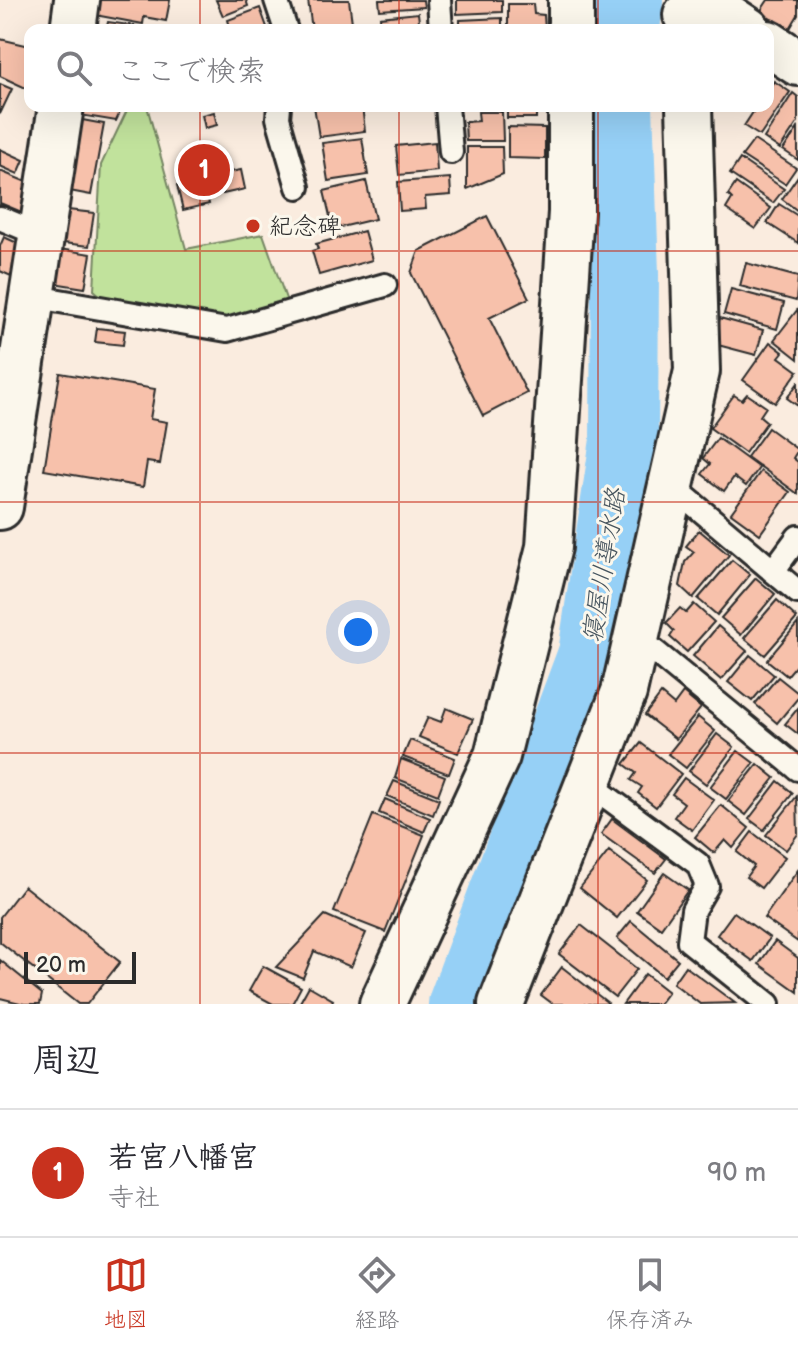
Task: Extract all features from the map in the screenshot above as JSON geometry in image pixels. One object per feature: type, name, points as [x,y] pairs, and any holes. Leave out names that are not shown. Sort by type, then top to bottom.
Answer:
[{"type":"street","points":[[74,24],[77,0]]},
{"type":"street","points":[[571,0],[571,24]]},
{"type":"street","points":[[686,15],[727,16],[739,24]]},
{"type":"street","points":[[774,47],[798,63]]},
{"type":"street","points":[[0,507],[60,112]]},
{"type":"street","points":[[382,1004],[497,756],[549,547],[571,212],[571,112]]},
{"type":"street","points":[[501,1004],[624,692],[697,371],[689,112]]},
{"type":"lane","points":[[276,0],[284,24]]},
{"type":"lane","points":[[439,0],[441,24]]},
{"type":"lane","points":[[278,112],[298,187]]},
{"type":"lane","points":[[448,112],[451,152]]},
{"type":"lane","points":[[0,218],[41,235]]},
{"type":"lane","points":[[31,296],[227,330],[385,285]]},
{"type":"lane","points":[[671,485],[798,592]]},
{"type":"lane","points":[[773,571],[798,537]]},
{"type":"lane","points":[[637,637],[798,769]]},
{"type":"lane","points":[[588,783],[698,864],[707,886],[693,910],[689,941],[768,1004]]},
{"type":"green space","points":[[126,112],[149,112],[186,249],[263,234],[286,299],[283,307],[227,321],[103,298],[94,290],[101,165]]},
{"type":"building","points":[[98,0],[170,0],[166,21],[144,17],[143,24],[95,15]]},
{"type":"building","points":[[216,0],[246,0],[248,6],[223,16]]},
{"type":"building","points":[[308,0],[349,0],[352,24],[311,24]]},
{"type":"building","points":[[379,0],[423,0],[424,7],[380,10]]},
{"type":"building","points":[[457,0],[502,0],[502,12],[457,14]]},
{"type":"building","points":[[768,0],[798,0],[798,15],[789,30],[760,12]]},
{"type":"building","points":[[508,4],[533,4],[534,14],[544,15],[545,24],[508,24]]},
{"type":"building","points":[[260,8],[266,24],[229,24],[228,20]]},
{"type":"building","points":[[418,13],[419,24],[381,24],[380,17]]},
{"type":"building","points":[[502,18],[502,24],[460,24],[460,20]]},
{"type":"building","points":[[0,39],[24,45],[24,87],[0,76]]},
{"type":"building","points":[[774,81],[790,92],[760,136],[744,126],[753,112],[774,112]]},
{"type":"building","points":[[0,84],[12,89],[0,114]]},
{"type":"building","points":[[793,93],[798,97],[798,122],[780,149],[764,138]]},
{"type":"building","points":[[80,112],[120,112],[116,121],[80,115]]},
{"type":"building","points":[[214,112],[217,125],[205,128],[202,115]]},
{"type":"building","points":[[315,112],[363,112],[365,131],[319,137]]},
{"type":"building","points":[[478,112],[502,112],[503,141],[466,141],[465,122],[479,121]]},
{"type":"building","points":[[507,112],[536,112],[536,118],[507,118]]},
{"type":"building","points":[[77,119],[104,124],[91,195],[64,190]]},
{"type":"building","points":[[508,127],[545,128],[545,159],[508,158]]},
{"type":"building","points":[[798,128],[798,160],[783,150]]},
{"type":"building","points":[[362,138],[368,175],[328,181],[322,143]]},
{"type":"building","points":[[754,140],[796,168],[785,184],[742,156]]},
{"type":"building","points":[[435,142],[437,171],[399,175],[396,146]]},
{"type":"building","points":[[467,147],[502,147],[503,174],[467,189]]},
{"type":"building","points":[[0,149],[24,160],[18,174],[0,166]]},
{"type":"building","points":[[740,159],[784,189],[773,203],[730,174]]},
{"type":"building","points":[[241,170],[245,189],[223,194],[220,174]]},
{"type":"building","points":[[0,171],[36,186],[24,213],[0,203]]},
{"type":"building","points":[[798,176],[798,211],[782,199]]},
{"type":"building","points":[[450,178],[451,195],[425,197],[426,209],[400,211],[398,182]]},
{"type":"building","points":[[204,181],[209,204],[183,210],[177,186]]},
{"type":"building","points":[[366,181],[375,219],[333,229],[324,191]]},
{"type":"building","points":[[736,183],[771,208],[755,229],[726,209],[732,199],[728,195]]},
{"type":"building","points":[[779,204],[798,216],[798,243],[767,223]]},
{"type":"building","points":[[59,209],[94,213],[89,246],[55,242]]},
{"type":"building","points":[[487,216],[529,298],[489,318],[527,393],[483,416],[411,273],[419,251]]},
{"type":"building","points":[[364,231],[372,260],[319,275],[312,251],[318,249],[316,244]]},
{"type":"building","points":[[4,237],[24,246],[11,276],[0,271],[0,246]]},
{"type":"building","points":[[53,248],[91,254],[85,288],[47,282]]},
{"type":"building","points":[[746,263],[798,277],[796,301],[740,286]]},
{"type":"building","points":[[731,289],[784,303],[777,329],[724,314]]},
{"type":"building","points":[[798,309],[798,359],[774,340]]},
{"type":"building","points":[[720,318],[763,330],[756,355],[714,344]]},
{"type":"building","points":[[97,328],[125,331],[123,345],[95,342]]},
{"type":"building","points":[[770,342],[783,352],[779,357],[798,371],[775,403],[743,380]]},
{"type":"building","points":[[60,373],[155,389],[150,419],[167,422],[160,464],[147,462],[143,487],[44,470]]},
{"type":"building","points":[[798,383],[798,406],[787,398]]},
{"type":"building","points":[[747,394],[766,407],[760,416],[767,422],[745,453],[710,428],[734,395],[742,400]]},
{"type":"building","points":[[768,428],[798,450],[793,458],[798,462],[798,494],[747,457]]},
{"type":"building","points":[[718,438],[759,468],[746,486],[734,477],[724,491],[702,474],[710,464],[703,458]]},
{"type":"building","points":[[761,471],[790,492],[760,534],[731,513]]},
{"type":"building","points":[[699,530],[729,555],[693,598],[680,586],[685,562],[694,552],[686,546]]},
{"type":"building","points":[[732,560],[750,575],[717,615],[698,599]]},
{"type":"building","points":[[756,578],[775,594],[741,635],[721,618]]},
{"type":"building","points":[[777,600],[797,618],[765,655],[744,638]]},
{"type":"building","points":[[694,604],[714,622],[687,652],[670,637],[674,631],[666,623],[680,608],[686,613]]},
{"type":"building","points":[[798,623],[798,663],[787,676],[767,660]]},
{"type":"building","points":[[718,626],[747,651],[721,680],[693,656]]},
{"type":"building","points":[[750,655],[774,675],[752,701],[728,682]]},
{"type":"building","points":[[778,677],[798,693],[798,698],[777,723],[755,704]]},
{"type":"building","points":[[683,693],[701,708],[676,739],[645,715],[661,694],[674,705]]},
{"type":"building","points":[[446,708],[473,719],[458,753],[419,737],[428,717],[441,722]]},
{"type":"building","points":[[798,708],[798,734],[785,724]]},
{"type":"building","points":[[698,717],[715,731],[686,768],[668,754]]},
{"type":"building","points":[[717,734],[734,747],[706,784],[689,771]]},
{"type":"building","points":[[410,740],[455,758],[449,774],[403,757]]},
{"type":"building","points":[[641,743],[681,774],[656,807],[638,793],[642,787],[631,780],[636,773],[624,764]]},
{"type":"building","points":[[738,751],[754,763],[726,799],[710,787]]},
{"type":"building","points":[[401,759],[445,776],[438,795],[395,778]]},
{"type":"building","points":[[758,764],[775,778],[746,815],[728,801]]},
{"type":"building","points":[[684,778],[714,800],[692,830],[674,817],[684,803],[672,794]]},
{"type":"building","points":[[394,781],[439,799],[433,815],[387,796]]},
{"type":"building","points":[[778,781],[793,793],[764,830],[749,819]]},
{"type":"building","points":[[797,796],[798,834],[786,850],[766,835]]},
{"type":"building","points":[[385,799],[430,818],[424,832],[379,813]]},
{"type":"building","points":[[721,805],[749,828],[733,848],[725,840],[714,853],[695,837]]},
{"type":"building","points":[[373,815],[424,835],[385,932],[334,912]]},
{"type":"building","points":[[612,819],[666,859],[655,873],[601,834]]},
{"type":"building","points":[[752,832],[785,857],[761,888],[746,877],[754,866],[737,852]]},
{"type":"building","points":[[609,851],[647,880],[617,918],[580,888]]},
{"type":"building","points":[[798,870],[798,942],[764,918]]},
{"type":"building","points":[[664,873],[688,890],[661,928],[637,911]]},
{"type":"building","points":[[24,886],[120,962],[87,1004],[78,1004],[0,942],[0,917]]},
{"type":"building","points":[[734,912],[770,938],[753,961],[717,935]]},
{"type":"building","points":[[325,915],[366,933],[351,967],[314,951],[303,978],[276,967]]},
{"type":"building","points":[[631,921],[678,960],[664,977],[617,938]]},
{"type":"building","points":[[581,925],[637,969],[615,997],[559,954]]},
{"type":"building","points":[[775,941],[798,958],[798,992],[759,964]]},
{"type":"building","points":[[0,960],[42,994],[40,1004],[0,998]]},
{"type":"building","points":[[263,966],[301,987],[292,1004],[273,1004],[249,991]]},
{"type":"building","points":[[685,966],[735,1003],[700,1004],[673,983]]},
{"type":"building","points":[[562,967],[608,1003],[553,1004],[541,995]]},
{"type":"building","points":[[645,974],[668,992],[659,1004],[623,1004]]},
{"type":"building","points":[[309,986],[333,1000],[331,1004],[299,1004]]},
{"type":"waterway","name":"寝屋川導水路","points":[[627,24],[629,0]]},
{"type":"waterway","name":"寝屋川導水路","points":[[462,1004],[592,654],[624,441],[625,274],[619,112]]},
{"type":"place","name":"若宮八幡宮","points":[[204,170]]},
{"type":"place","name":"紀念碑","points":[[253,226]]}]
